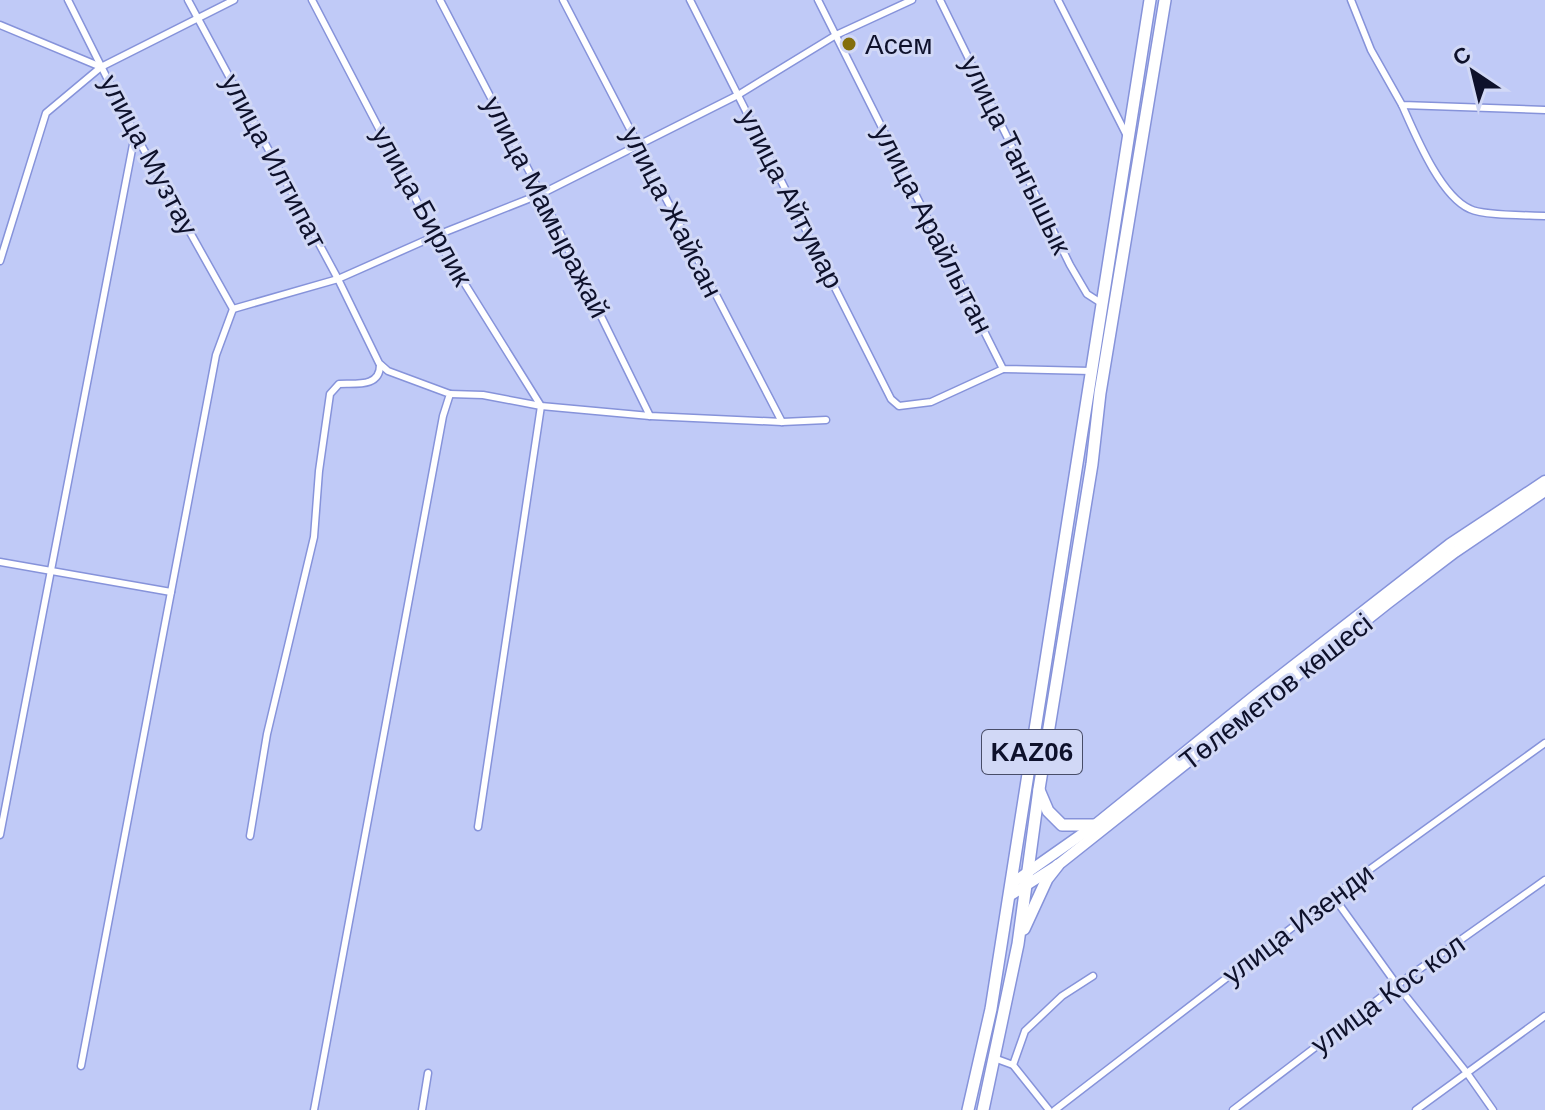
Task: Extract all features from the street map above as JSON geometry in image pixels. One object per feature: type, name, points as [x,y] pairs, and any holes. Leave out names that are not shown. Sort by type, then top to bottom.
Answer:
[{"type":"highway","name":"KАZ06","points":[[968,1110],[991,1009],[1150,0]]},
{"type":"highway","name":"KАZ06","points":[[983,1110],[1018,944],[1104,371],[1165,0]]},
{"type":"highway","points":[[1039,789],[1048,811],[1062,825],[1095,825]]},
{"type":"highway","points":[[1018,944],[1039,895],[1058,865]]},
{"type":"main road","name":"Төлеметов көшесі","points":[[1010,890],[1450,544],[1545,488]]},
{"type":"main road","name":"Төлеметов көшесі","points":[[1026,880],[1058,865],[1388,603],[1545,488]]},
{"type":"street","name":"улица Музтау","points":[[68,0],[135,134],[233,309]]},
{"type":"street","name":"улица Илтипат","points":[[188,0],[338,279],[379,363]]},
{"type":"street","points":[[0,261],[46,113],[101,67],[234,0]]},
{"type":"street","name":"улица Бирлик","points":[[312,0],[435,236],[541,406]]},
{"type":"street","name":"улица Мамыражай","points":[[440,0],[541,194],[650,416]]},
{"type":"street","name":"улица Жайсан","points":[[563,0],[782,422]]},
{"type":"street","name":"улица Айтумар","points":[[690,0],[891,399],[899,406],[931,402],[1003,369]]},
{"type":"street","name":"улица Арайлытан","points":[[818,0],[1003,369],[1104,371]]},
{"type":"street","points":[[81,1066],[216,355],[233,309],[338,279],[541,194],[738,95],[836,35],[912,0]]},
{"type":"street","name":"улица Тангышык","points":[[940,0],[1070,265],[1087,294],[1101,303]]},
{"type":"street","points":[[1058,0],[1128,137]]},
{"type":"street","points":[[1351,0],[1371,50],[1426,156],[1453,198],[1471,210],[1545,216]]},
{"type":"street","points":[[0,25],[101,67]]},
{"type":"street","points":[[1402,105],[1545,110]]},
{"type":"street","points":[[0,835],[135,134]]},
{"type":"street","points":[[379,363],[388,371],[450,394],[483,395],[541,406],[650,416],[782,422],[826,420]]},
{"type":"street","points":[[250,836],[267,734],[314,537],[330,394],[339,384],[365,384],[377,378],[381,371],[379,363]]},
{"type":"street","points":[[314,1110],[440,431],[450,394]]},
{"type":"street","points":[[478,827],[541,406]]},
{"type":"street","points":[[0,562],[171,592]]},
{"type":"street","name":"улица Изенди","points":[[1052,1110],[1333,896],[1545,743]]},
{"type":"street","name":"улица Кос кол","points":[[1233,1110],[1397,985],[1545,880]]},
{"type":"street","points":[[1333,896],[1493,1110]]},
{"type":"street","points":[[1013,1065],[1025,1031],[1062,996],[1093,976]]},
{"type":"street","points":[[1416,1110],[1545,1016]]},
{"type":"street","points":[[994,1058],[1013,1065],[1052,1110]]},
{"type":"street","points":[[422,1110],[428,1073]]},
{"type":"place","name":"Асем","points":[[849,44]]}]
